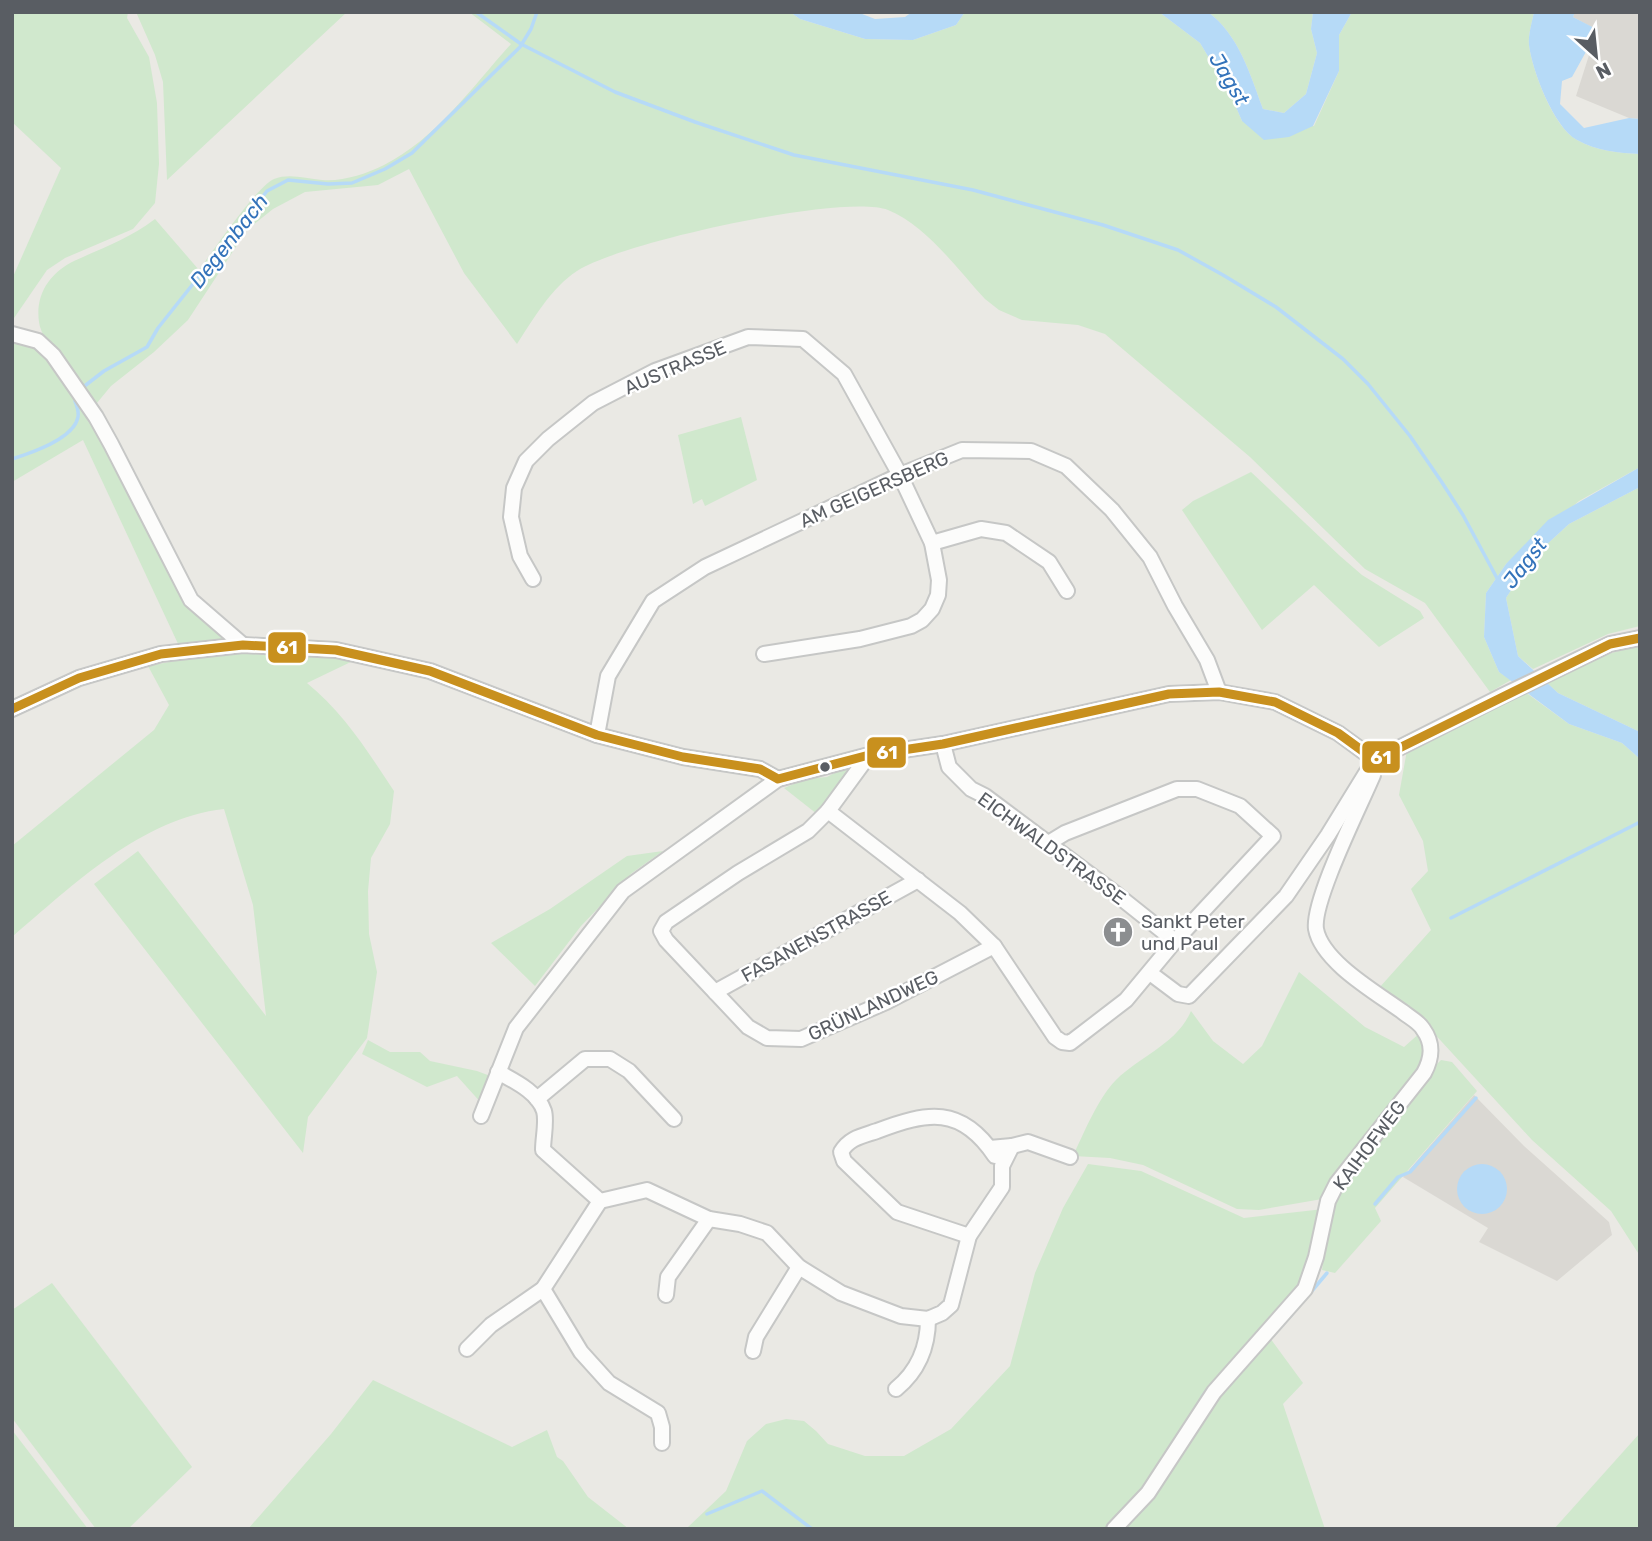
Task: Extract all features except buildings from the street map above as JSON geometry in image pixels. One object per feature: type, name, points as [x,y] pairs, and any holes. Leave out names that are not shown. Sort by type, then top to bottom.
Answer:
[{"type":"street","points":[[12,334],[38,341],[53,355],[96,417],[191,600],[243,645]]},
{"type":"street","name":"AUSTRASSE","points":[[533,579],[520,556],[510,517],[514,488],[526,461],[548,439],[593,403],[655,371],[748,337],[803,339],[844,374],[900,475],[932,544],[939,580],[938,595],[932,609],[922,620],[911,626],[860,639],[764,653]]},
{"type":"street","name":"AM GEIGERSBERG","points":[[597,735],[608,676],[653,601],[705,567],[900,475],[961,450],[1031,451],[1066,466],[1112,510],[1150,558],[1207,660],[1219,692]]},
{"type":"street","points":[[932,544],[981,529],[1006,533],[1049,562],[1067,591]]},
{"type":"street","points":[[1150,973],[1178,994],[1189,996],[1286,896],[1375,760],[1611,644],[1640,638]]},
{"type":"street","points":[[12,709],[79,678],[161,654],[243,645],[336,650],[430,671],[597,735],[683,757],[760,769],[778,779]]},
{"type":"street","points":[[481,1116],[516,1028],[623,891],[778,779],[869,755],[943,744],[1169,695],[1219,692],[1275,702],[1338,733],[1375,760]]},
{"type":"street","name":"EICHWALDSTRASSE","points":[[943,744],[949,767],[971,789],[985,796],[1116,894],[1174,941]]},
{"type":"street","points":[[869,755],[828,811],[960,913],[994,946],[1055,1038],[1062,1042],[1070,1043],[1079,1038],[1126,1000],[1174,941],[1273,836],[1240,806],[1197,789],[1177,789],[1065,833],[1047,844]]},
{"type":"street","name":"KAIHOFWEG","points":[[1114,1529],[1147,1493],[1214,1392],[1305,1289],[1328,1202],[1336,1183],[1424,1073],[1430,1061],[1432,1050],[1423,1027],[1343,969],[1320,941],[1316,928],[1323,890],[1373,775],[1375,760]]},
{"type":"street","name":"GRÜNLANDWEG","points":[[828,811],[808,831],[738,873],[666,922],[661,932],[748,1027],[767,1038],[801,1039],[886,1002],[994,946]]},
{"type":"street","name":"FASANENSTRASSE","points":[[715,992],[918,880]]},
{"type":"street","points":[[537,1099],[584,1059],[610,1059],[629,1071],[674,1119]]},
{"type":"street","points":[[498,1072],[537,1099],[545,1112],[543,1150],[600,1201]]},
{"type":"street","points":[[969,1236],[897,1212],[844,1161],[841,1152],[848,1142],[910,1118],[940,1115],[966,1126],[990,1148],[1002,1166]]},
{"type":"street","points":[[990,1148],[1028,1142],[1070,1157]]},
{"type":"street","points":[[467,1349],[491,1325],[543,1289],[600,1201],[647,1189],[709,1219],[740,1224],[767,1233],[799,1268],[841,1293],[901,1316],[928,1319],[942,1313],[951,1305],[969,1236],[1002,1187],[1002,1166],[1012,1146]]},
{"type":"street","points":[[666,1295],[668,1276],[709,1219]]},
{"type":"street","points":[[753,1351],[756,1337],[799,1268]]},
{"type":"street","points":[[543,1289],[581,1352],[609,1383],[658,1413],[662,1427],[662,1443]]},
{"type":"street","points":[[896,1388],[911,1376],[928,1338],[928,1319]]},
{"type":"shaded area","points":[[1575,12],[1640,12],[1640,119],[1629,118],[1576,96],[1597,30],[1573,17]]},
{"type":"shaded area","points":[[1474,1095],[1524,1146],[1609,1222],[1612,1235],[1557,1281],[1479,1242],[1488,1228],[1403,1177]]},
{"type":"green space","points":[[12,12],[128,12],[127,18],[149,57],[157,103],[159,164],[155,203],[133,229],[65,258],[47,270],[12,321],[12,279],[61,168],[12,122]]},
{"type":"green space","points":[[136,12],[347,12],[167,180],[163,82],[155,55]]},
{"type":"green space","points":[[469,12],[790,12],[800,19],[865,39],[913,40],[956,25],[965,12],[1159,12],[1200,43],[1229,91],[1242,121],[1314,126],[1339,71],[1339,35],[1352,12],[1534,12],[1529,37],[1531,56],[1545,97],[1560,123],[1577,140],[1592,147],[1640,154],[1640,467],[1579,501],[1506,564],[1486,593],[1484,637],[1499,672],[1511,680],[1490,692],[1425,603],[1365,569],[1250,457],[1105,334],[1078,325],[1022,320],[999,310],[985,299],[916,226],[888,210],[863,207],[826,208],[781,214],[682,235],[601,260],[577,271],[559,286],[517,344],[464,273],[409,169],[378,185],[305,192],[273,209],[247,230],[188,320],[154,352],[111,386],[92,409],[53,353],[41,330],[39,302],[51,278],[65,266],[125,238],[155,219],[199,270],[246,206],[274,179],[292,176],[345,179],[377,168],[403,154],[453,110],[511,44]]},
{"type":"green space","points":[[1208,12],[1313,12],[1311,29],[1317,53],[1306,94],[1284,113],[1263,109],[1236,44],[1219,21]]},
{"type":"green space","points":[[12,340],[35,347],[51,363],[97,431],[177,583],[226,634],[222,643],[180,648],[83,440],[12,482]]},
{"type":"green space","points":[[741,417],[757,480],[705,506],[702,499],[693,504],[678,435]]},
{"type":"green space","points":[[1251,472],[1362,575],[1420,611],[1424,618],[1379,647],[1314,585],[1262,630],[1182,510],[1193,501]]},
{"type":"green space","points":[[1640,487],[1640,626],[1608,634],[1533,669],[1518,656],[1506,598],[1532,558],[1569,524]]},
{"type":"green space","points":[[1640,645],[1640,732],[1558,693],[1545,681],[1605,655]]},
{"type":"green space","points":[[249,647],[357,659],[307,683],[344,720],[394,791],[390,824],[371,858],[368,891],[369,934],[377,972],[367,1038],[308,1117],[303,1153],[94,884],[138,851],[266,1016],[253,905],[224,809],[165,825],[137,840],[84,876],[12,937],[12,846],[154,730],[169,705],[148,666]]},
{"type":"green space","points":[[1525,692],[1569,724],[1622,743],[1640,759],[1640,1256],[1611,1211],[1532,1140],[1430,1029],[1379,988],[1431,930],[1411,889],[1428,871],[1423,841],[1399,795],[1407,750]]},
{"type":"green space","points":[[842,769],[849,771],[817,814],[784,788],[806,779],[827,777]]},
{"type":"green space","points":[[663,851],[632,873],[581,926],[535,986],[491,943],[550,909],[627,856]]},
{"type":"green space","points":[[1299,972],[1365,1027],[1404,1047],[1421,1032],[1428,1058],[1328,1198],[1259,1210],[1237,1209],[1143,1165],[1110,1158],[1073,1156],[1109,1087],[1177,1032],[1191,1011],[1213,1041],[1243,1064],[1262,1046]]},
{"type":"green space","points":[[368,1040],[390,1052],[420,1052],[430,1061],[493,1077],[483,1105],[457,1076],[427,1087],[362,1054]]},
{"type":"green space","points":[[1441,1060],[1452,1062],[1477,1091],[1375,1208],[1381,1221],[1335,1273],[1322,1270],[1335,1195]]},
{"type":"green space","points":[[1088,1164],[1141,1171],[1244,1218],[1324,1209],[1301,1291],[1142,1496],[1109,1529],[629,1529],[688,1527],[726,1491],[747,1441],[766,1424],[786,1419],[804,1421],[828,1444],[865,1456],[904,1456],[951,1429],[1010,1366],[1035,1273],[1063,1208]]},
{"type":"green space","points":[[52,1283],[192,1467],[128,1529],[96,1529],[12,1418],[12,1310]]},
{"type":"green space","points":[[1270,1338],[1303,1383],[1283,1404],[1325,1529],[1120,1529],[1207,1408]]},
{"type":"green space","points":[[373,1380],[512,1447],[547,1430],[557,1457],[563,1461],[588,1497],[629,1529],[248,1529],[331,1434]]},
{"type":"green space","points":[[12,1430],[88,1529],[12,1529]]},
{"type":"green space","points":[[1640,1433],[1640,1529],[1554,1529]]},
{"type":"water","points":[[790,12],[857,12],[875,19],[905,17],[912,12],[965,12],[956,25],[913,40],[865,39],[800,19]]},
{"type":"water","name":"Jagst","points":[[1159,12],[1208,12],[1219,21],[1236,44],[1263,109],[1284,113],[1306,94],[1317,53],[1311,29],[1313,12],[1352,12],[1339,35],[1339,71],[1313,126],[1289,137],[1264,140],[1242,121],[1229,91],[1200,43]]},
{"type":"water","points":[[1534,12],[1575,12],[1573,17],[1598,30],[1572,77],[1562,81],[1560,104],[1584,128],[1629,118],[1640,119],[1640,154],[1592,147],[1577,140],[1560,124],[1539,83],[1531,56],[1529,37]]},
{"type":"water","name":"Jagst","points":[[1640,467],[1640,487],[1569,524],[1532,558],[1506,598],[1518,656],[1558,693],[1640,732],[1640,759],[1622,743],[1569,724],[1499,672],[1484,637],[1486,593],[1506,564],[1548,520]]},
{"type":"water","points":[[1482,1164],[1499,1172],[1507,1189],[1499,1206],[1482,1214],[1465,1206],[1457,1189],[1465,1172]]},
{"type":"waterway","name":"Jagst","points":[[476,12],[521,44],[615,92],[695,122],[794,155],[973,190],[1103,225],[1178,250],[1223,275],[1276,307],[1343,359],[1368,384],[1410,436],[1441,481],[1463,515],[1498,580]]},
{"type":"waterway","name":"Degenbach","points":[[82,388],[104,371],[147,347],[158,328],[267,191],[288,180],[328,184],[352,183],[385,169],[412,153],[520,47],[537,12]]},
{"type":"waterway","name":"Degenbach","points":[[12,459],[51,444],[69,432],[78,417],[75,401],[77,397]]},
{"type":"waterway","points":[[1451,918],[1640,822]]},
{"type":"waterway","points":[[1375,1204],[1398,1177],[1410,1172],[1476,1098]]},
{"type":"waterway","points":[[1311,1292],[1327,1273]]},
{"type":"waterway","points":[[1230,1384],[1292,1314]]},
{"type":"waterway","points":[[1202,1397],[1207,1390]]},
{"type":"waterway","points":[[707,1514],[762,1491],[812,1529]]},
{"type":"waterway","points":[[1127,1525],[1146,1505]]},
{"type":"transit line","name":"61","points":[[12,709],[79,678],[161,654],[243,645],[336,650],[430,671],[597,735],[683,757],[760,769],[778,779],[869,755],[943,744],[1169,694],[1219,692],[1275,702],[1338,733],[1375,760],[1610,644],[1640,638]]},
{"type":"place","name":"Sankt Peter und Paul","points":[[1118,932]]}]
